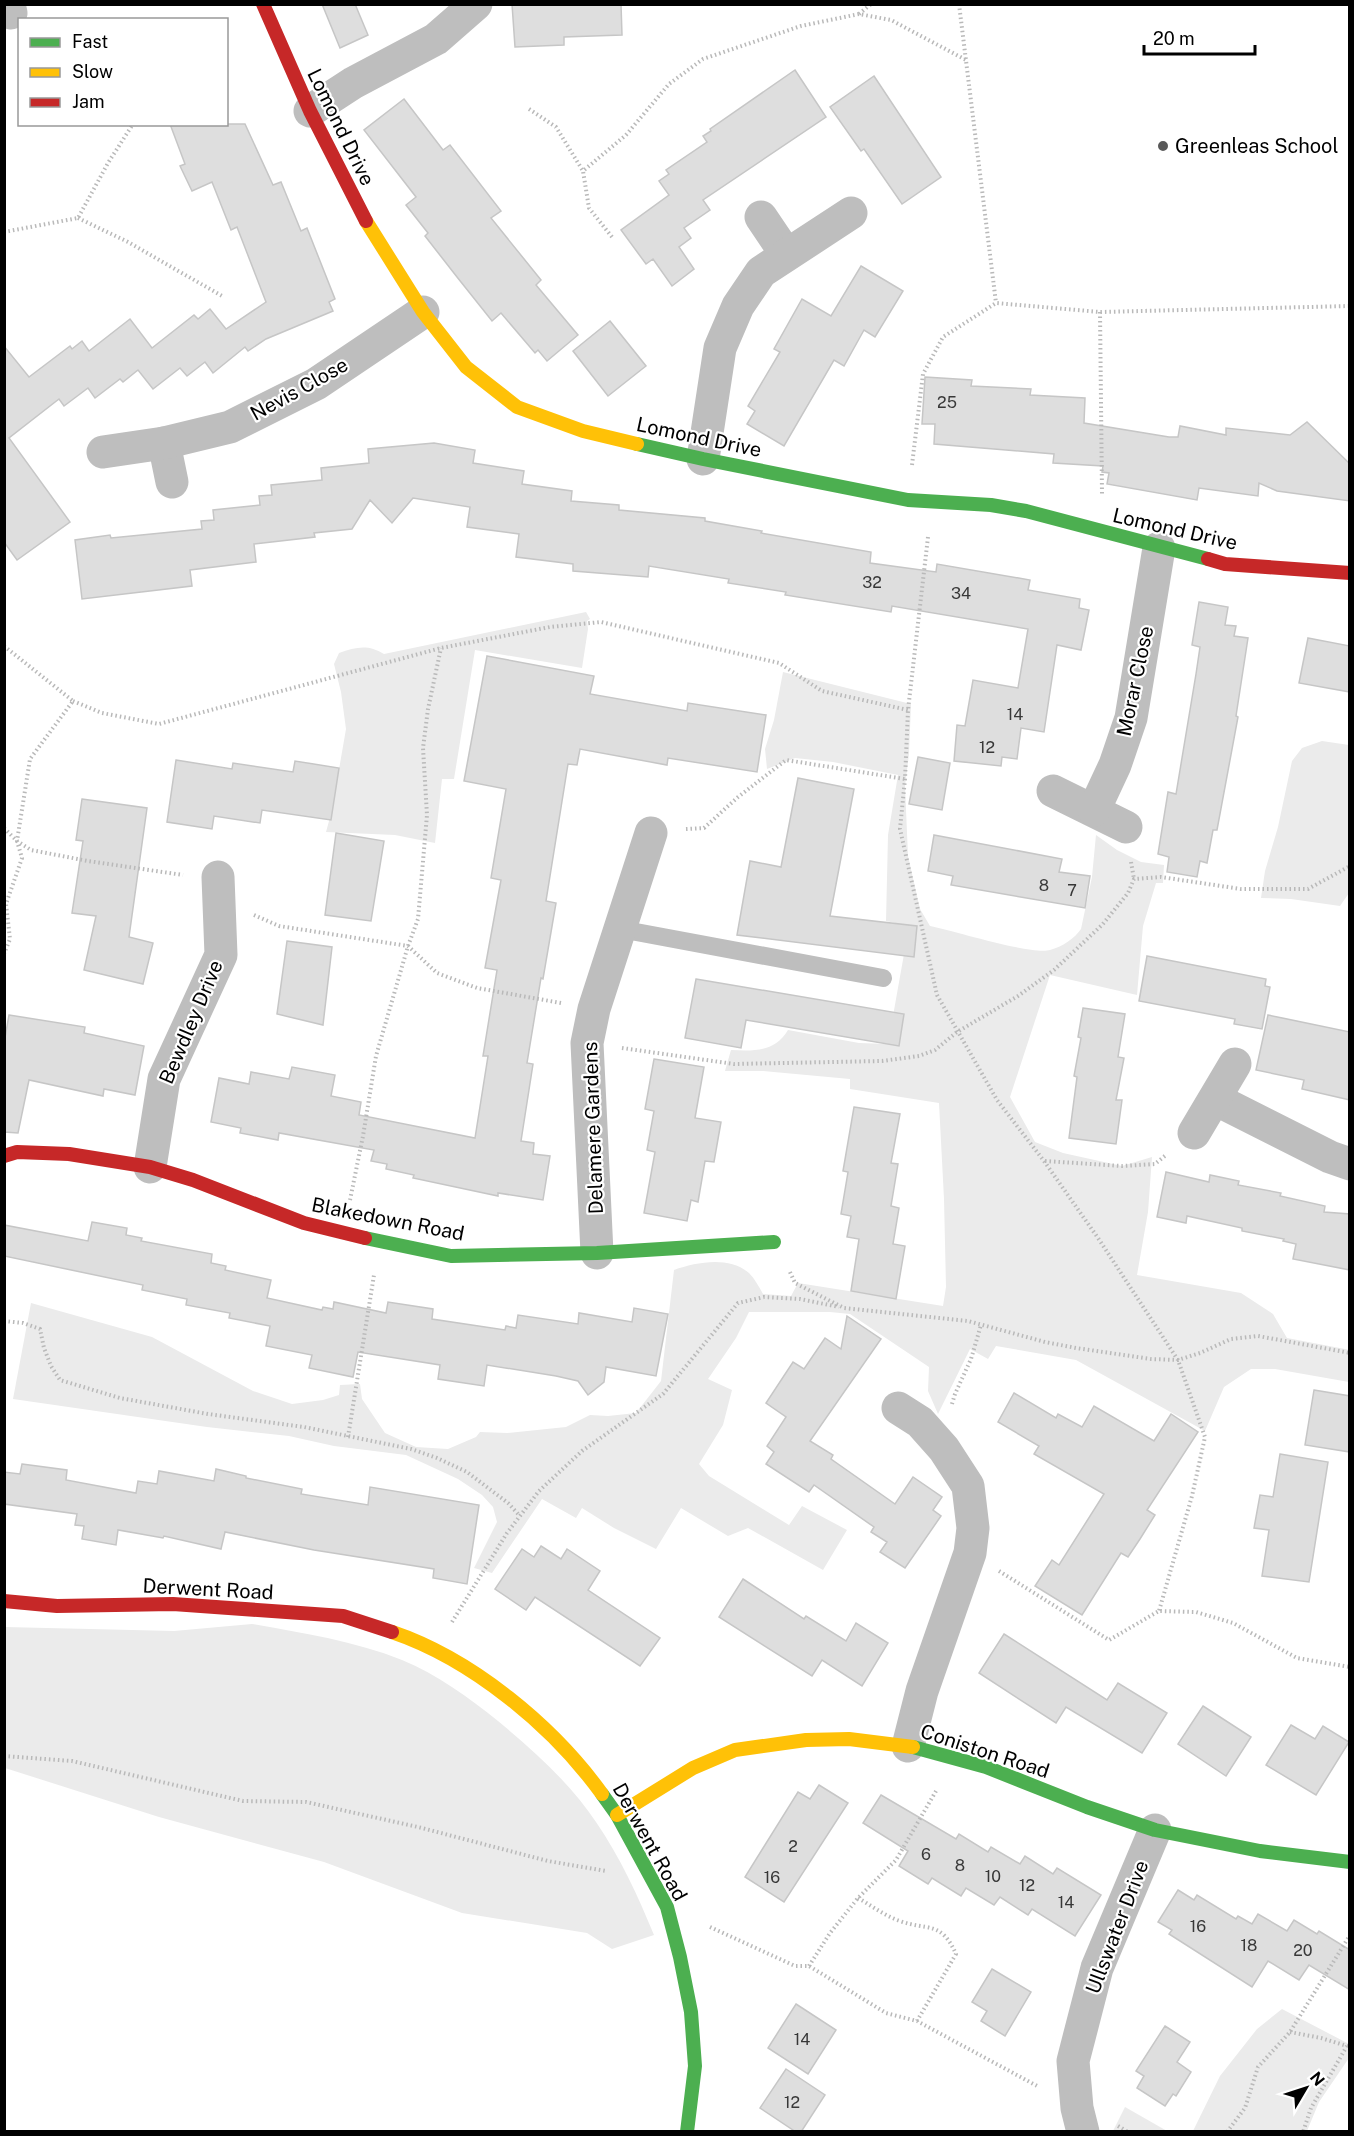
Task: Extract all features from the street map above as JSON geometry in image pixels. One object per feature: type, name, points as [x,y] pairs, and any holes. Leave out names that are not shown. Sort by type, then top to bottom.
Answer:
[{"type":"street","name":"Lomond Drive","points":[[263,4],[310,111],[365,220],[423,312],[466,368],[517,407],[583,431],[704,459],[908,500],[1009,508],[1225,564],[1350,573]]},
{"type":"street","points":[[310,111],[353,83],[436,39],[476,4]]},
{"type":"street","points":[[704,459],[720,348],[738,306],[761,272],[851,213]]},
{"type":"street","points":[[761,217],[786,254]]},
{"type":"street","name":"Nevis Close","points":[[104,452],[164,443],[230,427],[316,384],[423,312]]},
{"type":"street","points":[[164,443],[172,482]]},
{"type":"street","name":"Morar Close","points":[[1094,810],[1115,765],[1131,718],[1160,548]]},
{"type":"street","points":[[1053,791],[1126,827]]},
{"type":"street","name":"Delamere Gardens","points":[[597,1252],[587,1043],[594,1009],[651,833]]},
{"type":"street","name":"Bewdley Drive","points":[[150,1167],[164,1079],[221,955],[218,877]]},
{"type":"street","points":[[1194,1133],[1235,1064]]},
{"type":"street","points":[[1215,1099],[1330,1157],[1350,1164]]},
{"type":"street","name":"Blakedown Road","points":[[4,1156],[17,1152],[69,1154],[150,1167],[193,1180],[304,1223],[344,1234],[451,1256],[597,1252],[774,1242]]},
{"type":"street","points":[[897,1408],[920,1422],[944,1449],[968,1486],[973,1528],[970,1553],[922,1691],[908,1746]]},
{"type":"street","name":"Derwent Road","points":[[4,1601],[57,1606],[173,1604],[343,1616],[412,1639],[478,1675],[519,1705],[584,1769],[617,1815],[667,1907],[691,2012],[695,2066],[687,2132]]},
{"type":"street","name":"Coniston Road","points":[[617,1815],[693,1768],[735,1750],[816,1740],[849,1739],[908,1746],[986,1767],[1087,1807],[1155,1830],[1260,1851],[1350,1862]]},
{"type":"street","name":"Ullswater Drive","points":[[1083,2132],[1077,2108],[1073,2061],[1096,1968],[1155,1830]]},
{"type":"lane","points":[[620,929],[883,978]]},
{"type":"path","points":[[858,14],[871,4]]},
{"type":"path","points":[[959,4],[996,303]]},
{"type":"path","points":[[583,171],[626,135],[669,84],[703,58],[801,26],[858,14],[891,20],[966,60]]},
{"type":"path","points":[[529,109],[556,127],[583,171],[589,208],[612,237]]},
{"type":"path","points":[[78,218],[132,126]]},
{"type":"path","points":[[4,232],[78,218],[128,242],[222,296]]},
{"type":"path","points":[[908,500],[923,374],[943,337],[996,303],[1100,312],[1350,306]]},
{"type":"path","points":[[1100,312],[1102,533]]},
{"type":"path","points":[[932,503],[908,710],[900,829],[937,995],[997,1100],[1044,1161],[1098,1238],[1178,1360],[1206,1437],[1192,1496],[1159,1611]]},
{"type":"path","points":[[4,646],[73,701],[102,713],[159,724],[441,648],[550,627],[601,622],[778,663],[822,691],[908,710]]},
{"type":"path","points":[[344,1234],[376,1056],[418,919],[427,815],[423,748],[428,709],[441,648]]},
{"type":"path","points":[[4,954],[10,939],[6,904],[22,858],[17,841],[30,759],[73,701]]},
{"type":"path","points":[[651,833],[704,828],[738,797],[786,760],[905,779]]},
{"type":"path","points":[[4,828],[17,841],[31,850],[172,875],[218,877],[243,910],[279,926],[408,946],[437,973],[477,988],[594,1009]]},
{"type":"path","points":[[587,1043],[734,1064],[882,1062],[919,1056],[935,1050],[957,1032],[1018,996],[1054,970],[1102,925],[1128,893],[1134,879],[1161,877],[1241,890],[1308,889],[1350,866]]},
{"type":"path","points":[[1044,1161],[1122,1166],[1155,1164],[1194,1133]]},
{"type":"path","points":[[348,1437],[380,1242]]},
{"type":"path","points":[[774,1242],[795,1283],[844,1308]]},
{"type":"path","points":[[437,1652],[458,1610],[507,1533],[539,1491],[582,1451],[663,1394],[738,1303],[764,1297],[800,1299],[844,1308],[968,1321],[1045,1342],[1151,1359],[1178,1360],[1231,1339],[1258,1336],[1350,1353]]},
{"type":"path","points":[[4,1321],[23,1323],[40,1329],[51,1366],[60,1380],[120,1398],[208,1414],[304,1427],[411,1449],[467,1472],[492,1490],[520,1516]]},
{"type":"path","points":[[970,1553],[1109,1640],[1159,1611],[1196,1612],[1233,1623],[1297,1658],[1350,1666]]},
{"type":"path","points":[[4,1756],[72,1761],[243,1801],[306,1802],[418,1827],[548,1861],[619,1873],[649,1874]]},
{"type":"path","points":[[809,1966],[830,1933],[858,1898],[896,1860],[955,1759]]},
{"type":"path","points":[[858,1898],[900,1921],[932,1927],[950,1938],[956,1954],[917,2021]]},
{"type":"path","points":[[667,1907],[795,1966],[809,1966],[886,2013],[917,2021],[1049,2093]]},
{"type":"path","points":[[1227,2132],[1245,2108],[1258,2067],[1290,2032],[1350,1935]]},
{"type":"path","points":[[1290,2032],[1348,2045],[1311,2108],[1303,2132]]},
{"type":"shaded area","points":[[586,612],[590,619],[587,621],[588,629],[582,668],[475,650],[454,779],[442,779],[435,843],[395,835],[326,832],[346,729],[341,692],[334,664],[339,653],[362,648],[373,649],[384,654]]},
{"type":"shaded area","points":[[783,672],[911,704],[905,786],[908,856],[920,909],[930,926],[1010,946],[1040,951],[1050,950],[1068,942],[1081,929],[1092,877],[1096,835],[1117,850],[1141,862],[1164,865],[1163,883],[1156,883],[1143,926],[1137,995],[1050,975],[1010,1097],[1035,1142],[1063,1153],[1122,1166],[1152,1157],[1148,1212],[1137,1275],[1241,1293],[1273,1314],[1287,1338],[1350,1350],[1349,1382],[1275,1369],[1251,1369],[1224,1387],[1205,1431],[1076,1360],[996,1346],[988,1359],[970,1349],[938,1414],[928,1391],[929,1367],[850,1314],[749,1312],[736,1338],[708,1379],[732,1390],[723,1425],[699,1464],[709,1476],[789,1525],[802,1506],[847,1530],[823,1570],[748,1528],[728,1536],[681,1508],[656,1549],[614,1528],[582,1508],[576,1518],[542,1499],[492,1573],[474,1568],[497,1522],[493,1507],[482,1495],[458,1479],[406,1455],[334,1446],[289,1436],[207,1427],[13,1399],[31,1303],[152,1337],[253,1391],[292,1404],[323,1400],[339,1395],[340,1385],[360,1384],[362,1399],[385,1433],[416,1447],[448,1449],[476,1437],[480,1432],[507,1433],[566,1427],[590,1415],[636,1413],[661,1381],[674,1270],[683,1267],[713,1262],[732,1264],[749,1273],[763,1294],[791,1296],[798,1283],[943,1306],[946,1287],[939,1103],[850,1089],[850,1079],[763,1071],[725,1071],[731,1050],[763,1049],[777,1043],[788,1030],[859,1043],[888,1044],[909,926],[886,921],[888,835],[898,775],[833,762],[795,758],[767,769],[765,749],[774,720]]},
{"type":"shaded area","points":[[1322,741],[1349,745],[1349,893],[1340,906],[1291,899],[1261,898],[1265,871],[1278,827],[1292,761],[1302,748]]},
{"type":"shaded area","points":[[252,1624],[309,1634],[384,1653],[440,1679],[487,1712],[551,1768],[586,1808],[621,1863],[654,1935],[612,1949],[587,1933],[462,1913],[324,1862],[159,1817],[5,1768],[5,1627],[174,1631]]},
{"type":"shaded area","points":[[1282,2009],[1349,2044],[1349,2058],[1319,2102],[1307,2131],[1193,2131],[1220,2076],[1257,2029]]},
{"type":"shaded area","points":[[1125,2107],[1167,2131],[1113,2131]]},
{"type":"building","points":[[322,4],[355,4],[368,35],[340,48]]},
{"type":"building","points":[[512,4],[621,4],[622,35],[564,37],[564,45],[515,47]]},
{"type":"building","points":[[795,70],[826,117],[703,200],[710,210],[684,228],[691,238],[679,247],[694,269],[672,286],[653,259],[646,264],[621,230],[669,195],[659,181],[669,174],[666,170],[707,142],[703,136],[711,131],[710,129]]},
{"type":"building","points":[[874,76],[941,177],[902,204],[864,149],[861,151],[830,107]]},
{"type":"building","points":[[404,99],[443,150],[450,145],[501,211],[491,218],[541,280],[536,285],[578,335],[547,361],[538,350],[535,353],[501,313],[492,321],[457,277],[425,236],[428,233],[406,205],[416,197],[364,130]]},
{"type":"building","points":[[245,124],[273,185],[281,182],[301,231],[307,228],[335,299],[329,302],[333,311],[266,339],[248,351],[245,347],[213,373],[205,362],[187,376],[180,368],[153,389],[138,370],[123,382],[120,379],[95,398],[88,388],[64,406],[59,399],[9,438],[70,522],[17,560],[4,542],[4,346],[29,377],[70,346],[72,349],[82,341],[89,351],[130,319],[152,348],[194,315],[198,319],[210,309],[226,329],[266,302],[237,227],[231,230],[212,182],[192,191],[180,166],[185,164],[171,126]]},
{"type":"building","points":[[861,266],[903,291],[875,337],[864,330],[844,366],[834,360],[784,446],[747,424],[755,411],[748,406],[780,352],[774,349],[802,299],[831,316]]},
{"type":"building","points":[[610,321],[646,366],[608,396],[573,351]]},
{"type":"building","points":[[925,377],[972,380],[971,386],[1031,389],[1030,395],[1085,398],[1084,423],[1169,437],[1178,437],[1180,426],[1226,435],[1226,428],[1290,435],[1307,422],[1350,464],[1350,501],[1277,491],[1259,483],[1258,496],[1199,488],[1197,500],[1107,484],[1109,473],[1102,472],[1103,466],[1053,463],[1054,454],[934,444],[935,424],[922,424]]},
{"type":"building","points":[[434,443],[475,450],[473,463],[524,471],[522,484],[572,491],[571,501],[619,505],[619,510],[705,518],[705,521],[762,531],[761,533],[871,552],[870,563],[936,572],[937,564],[1030,580],[1028,590],[1080,599],[1079,608],[1089,610],[1081,650],[1057,645],[1044,732],[1021,728],[1017,759],[1002,757],[1001,766],[954,761],[957,725],[965,726],[973,680],[1018,688],[1028,629],[892,606],[891,612],[785,595],[786,592],[728,583],[729,579],[649,566],[648,577],[573,571],[573,564],[516,557],[519,534],[467,527],[470,507],[413,498],[392,523],[370,500],[352,529],[314,533],[315,537],[254,544],[256,562],[190,570],[192,586],[82,599],[75,540],[110,535],[111,538],[202,529],[201,521],[214,520],[213,510],[260,505],[259,496],[272,495],[271,485],[322,480],[321,468],[369,463],[368,449]]},
{"type":"building","points":[[1199,602],[1228,607],[1225,625],[1236,626],[1234,636],[1248,638],[1236,716],[1238,717],[1217,830],[1213,830],[1207,863],[1200,861],[1197,877],[1167,872],[1169,857],[1158,854],[1168,792],[1176,794],[1196,674],[1200,647],[1192,645]]},
{"type":"building","points":[[1308,638],[1350,646],[1350,692],[1299,683]]},
{"type":"building","points":[[487,656],[594,676],[590,694],[687,711],[688,703],[766,715],[757,772],[668,758],[667,765],[580,749],[577,765],[568,764],[546,901],[556,903],[527,1063],[533,1064],[521,1141],[534,1143],[533,1154],[550,1156],[543,1200],[498,1193],[498,1196],[413,1178],[414,1175],[386,1169],[387,1164],[371,1161],[374,1150],[279,1133],[278,1140],[240,1133],[241,1128],[211,1122],[219,1078],[249,1084],[251,1072],[289,1079],[292,1067],[335,1075],[331,1096],[361,1102],[359,1115],[475,1138],[488,1056],[483,1056],[497,970],[485,968],[501,880],[491,878],[506,789],[464,781]]},
{"type":"building","points":[[918,757],[950,763],[942,810],[909,804]]},
{"type":"building","points":[[176,760],[232,769],[233,763],[293,772],[295,761],[339,768],[331,820],[262,810],[260,823],[214,816],[212,829],[167,822]]},
{"type":"building","points":[[798,778],[854,789],[830,916],[917,926],[914,957],[737,935],[750,861],[781,867]]},
{"type":"building","points":[[82,799],[147,808],[129,937],[153,943],[143,984],[84,970],[96,916],[72,913],[83,841],[76,840]]},
{"type":"building","points":[[336,833],[384,841],[371,921],[325,915]]},
{"type":"building","points":[[934,835],[1062,859],[1059,872],[1090,876],[1085,908],[951,885],[953,876],[928,871]]},
{"type":"building","points":[[287,941],[332,947],[323,1025],[277,1014]]},
{"type":"building","points":[[1147,956],[1266,979],[1265,986],[1270,987],[1262,1029],[1234,1024],[1235,1019],[1139,1001]]},
{"type":"building","points":[[696,979],[904,1014],[899,1046],[746,1020],[741,1048],[685,1038]]},
{"type":"building","points":[[1083,1008],[1125,1014],[1118,1057],[1124,1058],[1116,1100],[1122,1100],[1116,1144],[1069,1138],[1077,1077],[1074,1076],[1081,1038],[1078,1037]]},
{"type":"building","points":[[9,1015],[85,1027],[84,1033],[144,1046],[135,1095],[104,1089],[103,1096],[29,1080],[18,1133],[4,1132],[4,1043]]},
{"type":"building","points":[[1268,1015],[1350,1032],[1350,1100],[1302,1089],[1304,1080],[1256,1070]]},
{"type":"building","points":[[654,1059],[704,1067],[695,1118],[721,1122],[714,1162],[705,1161],[698,1202],[691,1200],[687,1221],[644,1213],[655,1152],[647,1150],[654,1111],[645,1109]]},
{"type":"building","points":[[854,1107],[900,1114],[891,1163],[898,1164],[891,1206],[899,1208],[893,1244],[905,1246],[896,1299],[851,1291],[859,1239],[847,1237],[851,1216],[841,1214],[848,1172],[843,1171]]},
{"type":"building","points":[[1166,1172],[1209,1182],[1210,1175],[1239,1181],[1238,1185],[1281,1193],[1280,1196],[1325,1206],[1324,1212],[1350,1214],[1350,1270],[1293,1259],[1296,1244],[1283,1241],[1284,1239],[1242,1231],[1242,1228],[1187,1216],[1186,1223],[1157,1217]]},
{"type":"building","points":[[92,1222],[127,1228],[126,1235],[142,1238],[141,1241],[212,1254],[211,1263],[226,1266],[225,1270],[271,1280],[267,1298],[322,1310],[323,1307],[333,1309],[334,1302],[386,1313],[388,1302],[433,1309],[432,1319],[505,1330],[506,1326],[516,1328],[518,1315],[578,1324],[579,1313],[632,1322],[634,1308],[668,1314],[656,1376],[606,1367],[604,1382],[588,1395],[578,1381],[556,1376],[487,1365],[484,1386],[438,1379],[440,1365],[358,1352],[353,1377],[309,1368],[312,1355],[266,1346],[270,1326],[229,1318],[230,1313],[186,1305],[187,1299],[142,1290],[143,1285],[4,1256],[4,1225],[88,1241]]},
{"type":"building","points":[[847,1316],[881,1339],[810,1441],[833,1455],[831,1459],[895,1504],[913,1477],[942,1497],[933,1510],[941,1516],[905,1568],[880,1552],[887,1542],[871,1532],[874,1527],[814,1485],[809,1492],[766,1464],[774,1452],[767,1446],[786,1417],[766,1403],[793,1362],[804,1369],[825,1338],[841,1349]]},
{"type":"building","points":[[1314,1390],[1350,1396],[1350,1452],[1305,1445]]},
{"type":"building","points":[[1014,1393],[1056,1418],[1058,1414],[1082,1427],[1094,1406],[1154,1441],[1171,1414],[1198,1432],[1147,1510],[1155,1515],[1140,1539],[1128,1557],[1121,1553],[1082,1615],[1035,1586],[1052,1560],[1059,1565],[1104,1494],[1034,1454],[1039,1446],[998,1422]]},
{"type":"building","points":[[1280,1454],[1328,1462],[1309,1582],[1262,1576],[1269,1530],[1254,1528],[1260,1495],[1273,1497]]},
{"type":"building","points":[[22,1464],[67,1470],[66,1480],[136,1493],[138,1481],[157,1484],[159,1471],[214,1481],[216,1469],[246,1476],[246,1478],[302,1489],[301,1494],[368,1505],[370,1487],[479,1505],[467,1584],[433,1578],[434,1569],[314,1550],[225,1532],[221,1549],[164,1536],[163,1538],[118,1530],[116,1545],[82,1539],[84,1526],[75,1525],[77,1514],[4,1504],[4,1472],[20,1474]]},
{"type":"building","points":[[541,1546],[561,1559],[567,1549],[600,1571],[588,1590],[660,1638],[640,1666],[535,1597],[526,1610],[495,1589],[522,1549],[534,1557]]},
{"type":"building","points":[[743,1579],[804,1619],[806,1616],[846,1641],[856,1623],[888,1643],[862,1686],[822,1660],[812,1676],[719,1617]]},
{"type":"building","points":[[1004,1634],[1107,1700],[1118,1683],[1167,1713],[1142,1753],[1066,1707],[1056,1723],[979,1673]]},
{"type":"building","points":[[1203,1706],[1251,1737],[1226,1776],[1178,1744]]},
{"type":"building","points":[[1291,1725],[1315,1739],[1323,1726],[1349,1742],[1316,1795],[1266,1765]]},
{"type":"building","points":[[819,1785],[848,1803],[784,1902],[745,1877],[798,1792],[810,1799]]},
{"type":"building","points":[[881,1795],[956,1839],[959,1834],[988,1852],[991,1847],[1020,1864],[1025,1856],[1053,1874],[1057,1868],[1101,1895],[1075,1936],[1032,1909],[1028,1915],[1000,1897],[994,1905],[966,1888],[961,1896],[932,1878],[928,1884],[899,1866],[908,1851],[863,1823]]},
{"type":"building","points":[[1178,1890],[1194,1900],[1197,1895],[1236,1919],[1238,1916],[1252,1924],[1258,1914],[1287,1931],[1294,1920],[1317,1934],[1319,1931],[1350,1950],[1350,1990],[1309,1965],[1299,1980],[1268,1961],[1252,1987],[1169,1934],[1172,1930],[1158,1922]]},
{"type":"building","points":[[992,1969],[1031,1992],[1005,2036],[981,2021],[987,2011],[972,2002]]},
{"type":"building","points":[[796,2004],[836,2030],[808,2074],[768,2048]]},
{"type":"building","points":[[1165,2026],[1190,2042],[1177,2062],[1191,2072],[1176,2096],[1173,2094],[1165,2106],[1137,2088],[1144,2076],[1136,2071]]},
{"type":"building","points":[[786,2069],[825,2095],[801,2132],[796,2132],[760,2108]]},
{"type":"traffic: fast","points":[[637,444],[908,500],[991,505],[1026,511],[1208,559]]},
{"type":"traffic: fast","points":[[365,1238],[451,1256],[597,1253],[774,1242]]},
{"type":"traffic: fast","points":[[913,1747],[986,1767],[1087,1807],[1155,1830],[1260,1851],[1350,1862]]},
{"type":"traffic: fast","points":[[602,1794],[617,1815],[667,1907],[680,1957],[691,2012],[695,2066],[687,2132]]},
{"type":"traffic: slow","points":[[366,221],[423,312],[466,367],[517,407],[583,431],[637,444]]},
{"type":"traffic: slow","points":[[392,1632],[452,1659],[509,1698],[560,1744],[602,1794]]},
{"type":"traffic: slow","points":[[617,1815],[693,1768],[735,1750],[806,1740],[849,1739],[913,1747]]},
{"type":"traffic: jam","points":[[263,4],[310,111],[366,221]]},
{"type":"traffic: jam","points":[[1208,559],[1225,564],[1350,573]]},
{"type":"traffic: jam","points":[[4,1156],[17,1152],[69,1154],[150,1167],[193,1180],[304,1223],[365,1238]]},
{"type":"traffic: jam","points":[[4,1601],[57,1606],[173,1604],[343,1616],[392,1632]]},
{"type":"place","name":"Greenleas School","points":[[1163,146]]}]
